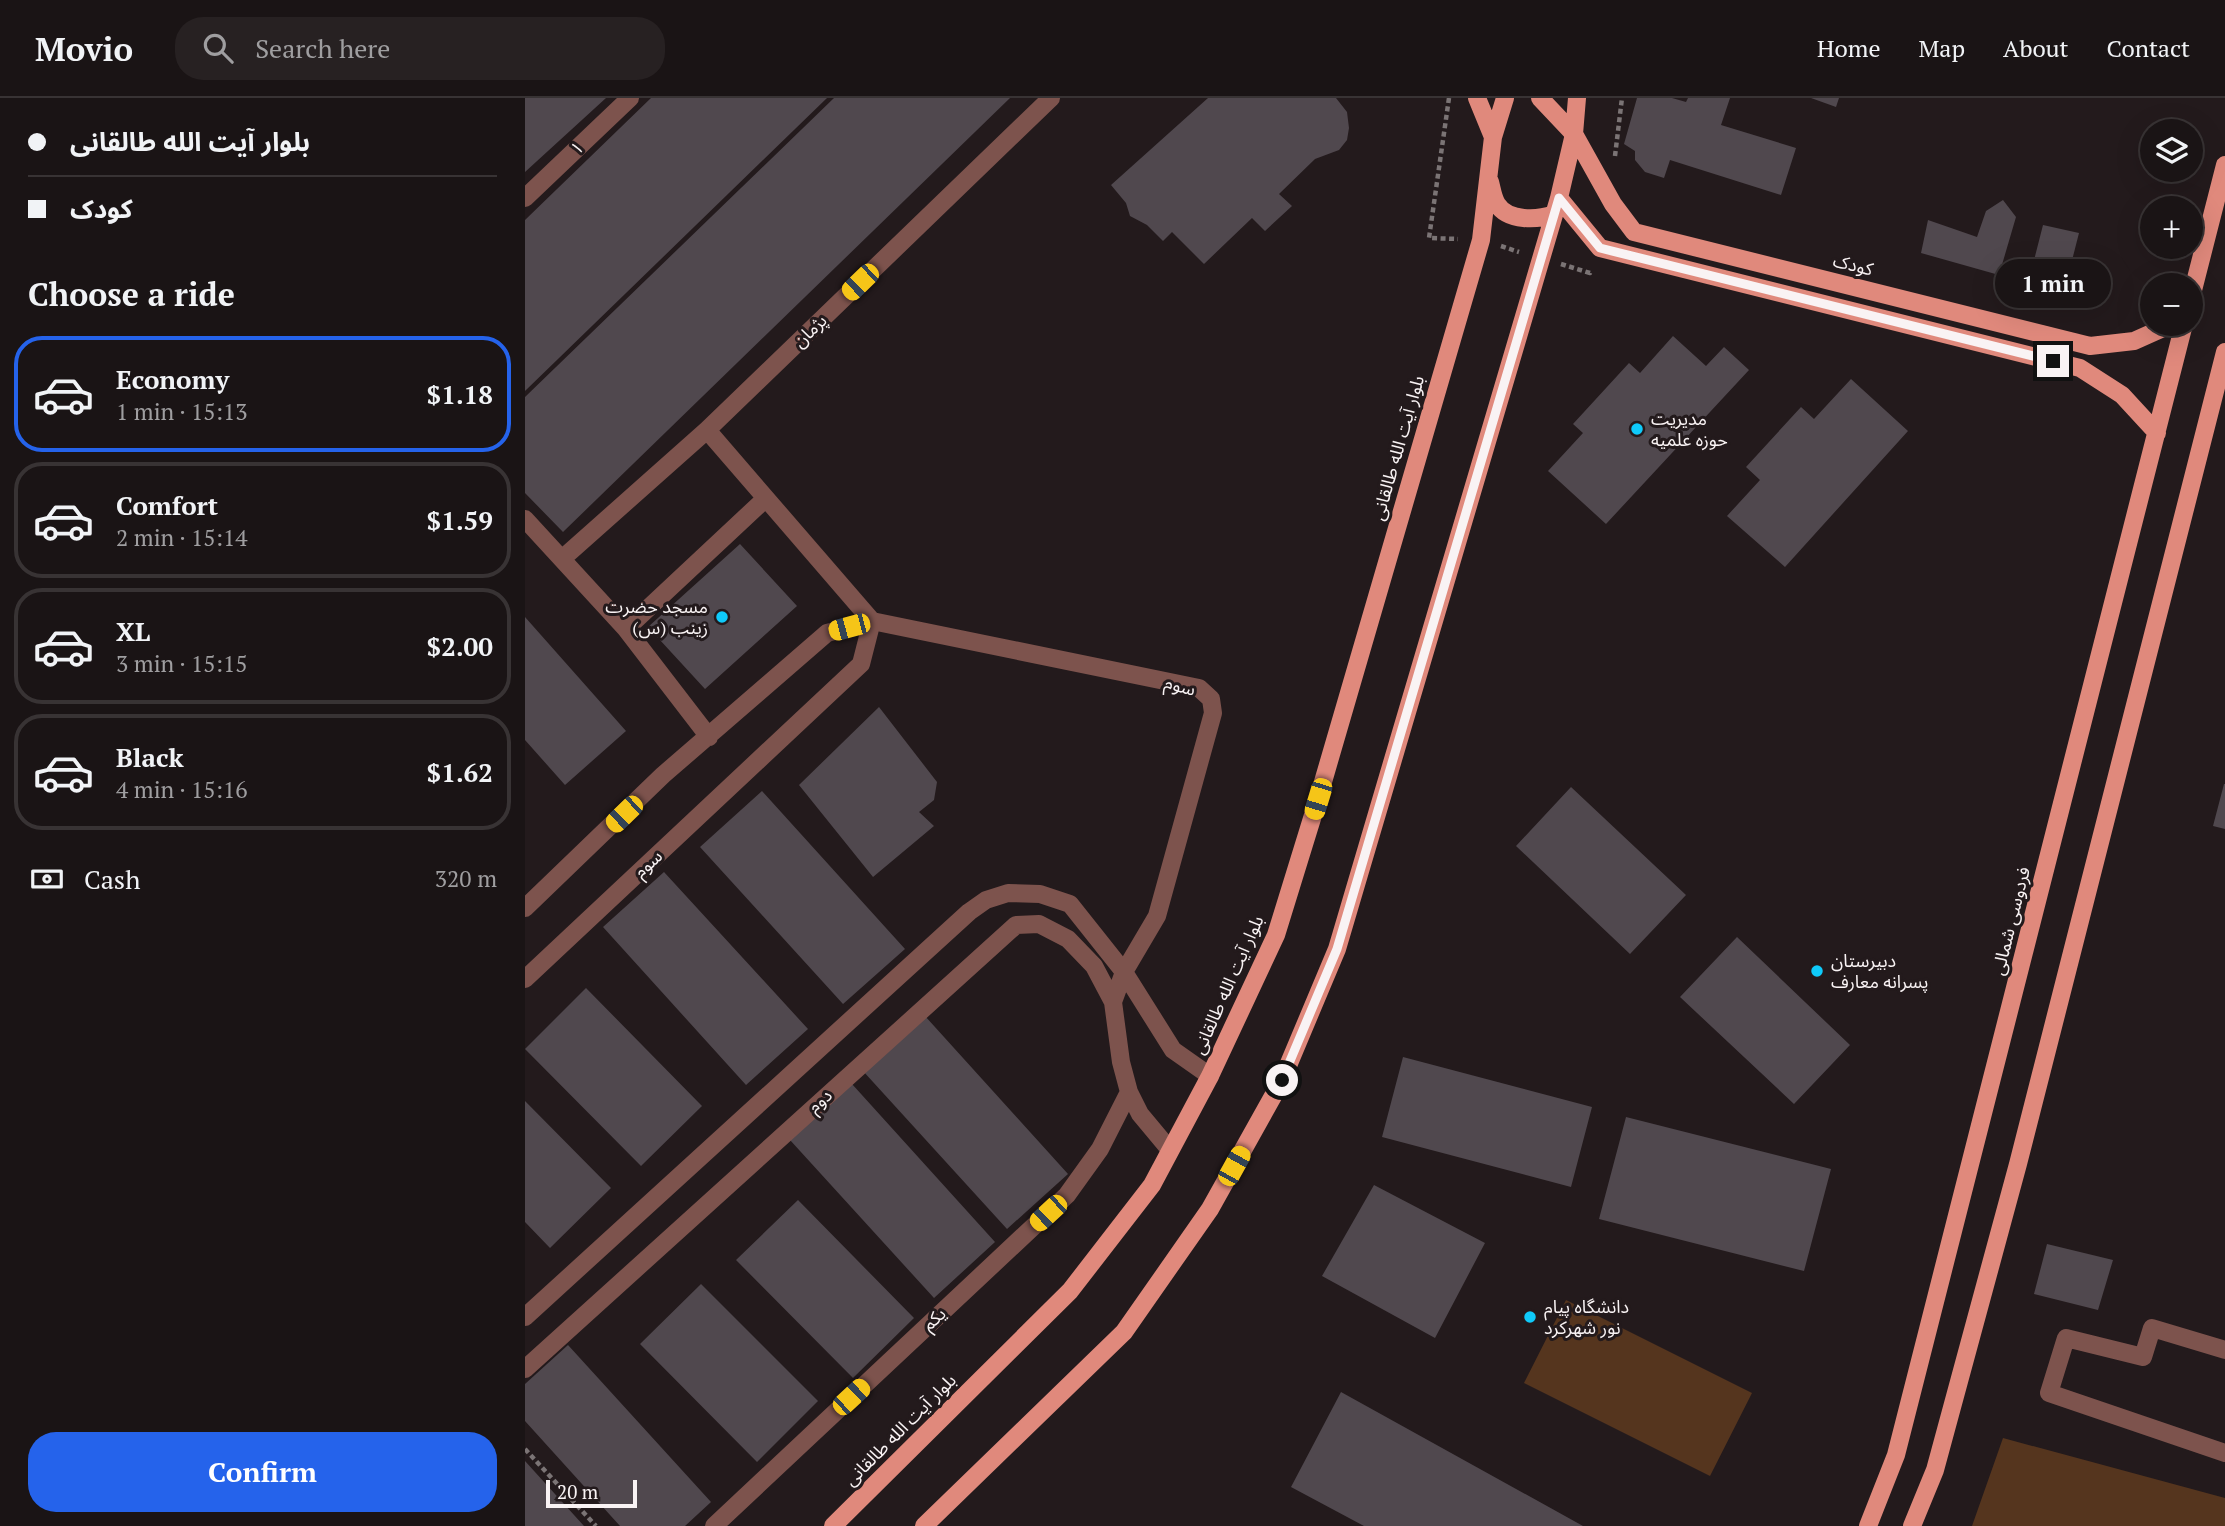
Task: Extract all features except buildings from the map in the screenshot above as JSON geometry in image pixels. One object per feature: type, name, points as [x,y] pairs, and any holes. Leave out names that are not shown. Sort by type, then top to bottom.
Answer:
[{"type":"main road","points":[[1477,98],[1493,137]]},
{"type":"main road","name":"بلوار آیت الله طالقانی","points":[[833,1526],[1070,1291],[1152,1185],[1210,1076],[1276,935],[1481,240],[1493,137],[1505,98]]},
{"type":"main road","name":"کودک","points":[[1540,98],[1574,134],[1613,204],[1634,232],[2090,346],[2134,341],[2145,336]]},
{"type":"main road","points":[[923,1526],[1124,1332],[1210,1209],[1282,1080],[1337,949],[1557,206],[1574,134],[1577,98]]},
{"type":"main road","points":[[2197,273],[2225,165]]},
{"type":"main road","points":[[1489,175],[1496,203],[1503,211],[1532,219],[1557,206]]},
{"type":"main road","points":[[1557,206],[1600,248],[2080,368],[2122,394],[2157,433]]},
{"type":"main road","name":"فردوسی شمالی","points":[[1868,1526],[1896,1455],[2181,336]]},
{"type":"main road","points":[[1912,1526],[1935,1470],[2015,1178],[2225,352]]},
{"type":"street","name":"۱","points":[[525,198],[630,98]]},
{"type":"street","name":"پژمان","points":[[563,558],[707,430],[1051,98]]},
{"type":"street","points":[[707,430],[872,621]]},
{"type":"street","points":[[626,629],[765,499]]},
{"type":"street","points":[[525,519],[626,629],[709,737]]},
{"type":"street","name":"سوم","points":[[525,979],[861,664],[872,621]]},
{"type":"street","name":"سوم","points":[[525,908],[663,775],[827,633],[872,621],[1199,688],[1211,699],[1213,713],[1157,916],[1124,972],[1113,1002]]},
{"type":"street","points":[[525,1317],[969,912],[986,900],[1008,893],[1040,894],[1070,905],[1124,972],[1173,1050],[1210,1076]]},
{"type":"street","points":[[1008,893],[1016,898],[1021,906],[1021,916],[1016,925]]},
{"type":"street","points":[[1016,925],[1039,924],[1068,939],[1094,966],[1113,1002],[1121,1062],[1129,1092],[1140,1114],[1170,1150]]},
{"type":"street","name":"دوم","points":[[525,1369],[1016,925]]},
{"type":"street","name":"یکم","points":[[714,1526],[1067,1195],[1100,1149],[1129,1092]]},
{"type":"street","points":[[2225,1350],[2152,1328],[2143,1357],[2066,1338],[2049,1393],[2225,1453]]},
{"type":"path","points":[[1448,98],[1429,238],[1481,240]]},
{"type":"path","points":[[1615,162],[1622,98]]},
{"type":"path","points":[[525,1449],[596,1526]]},
{"type":"shaded area","points":[[1566,1300],[1752,1393],[1710,1476],[1524,1383]]},
{"type":"shaded area","points":[[2003,1438],[2225,1498],[2225,1526],[1972,1526]]},
{"type":"place","name":"مدیریت حوزه علمیه","points":[[1637,429]]},
{"type":"place","name":"مسجد حضرت زینب (س)","points":[[722,617]]},
{"type":"place","name":"دبیرستان پسرانه معارف","points":[[1817,971]]},
{"type":"place","name":"دانشگاه پیام نور شهرکرد","points":[[1530,1317]]},
{"type":"route","points":[[1282,1080],[1337,949],[1559,198],[1600,248],[2053,361]]}]
